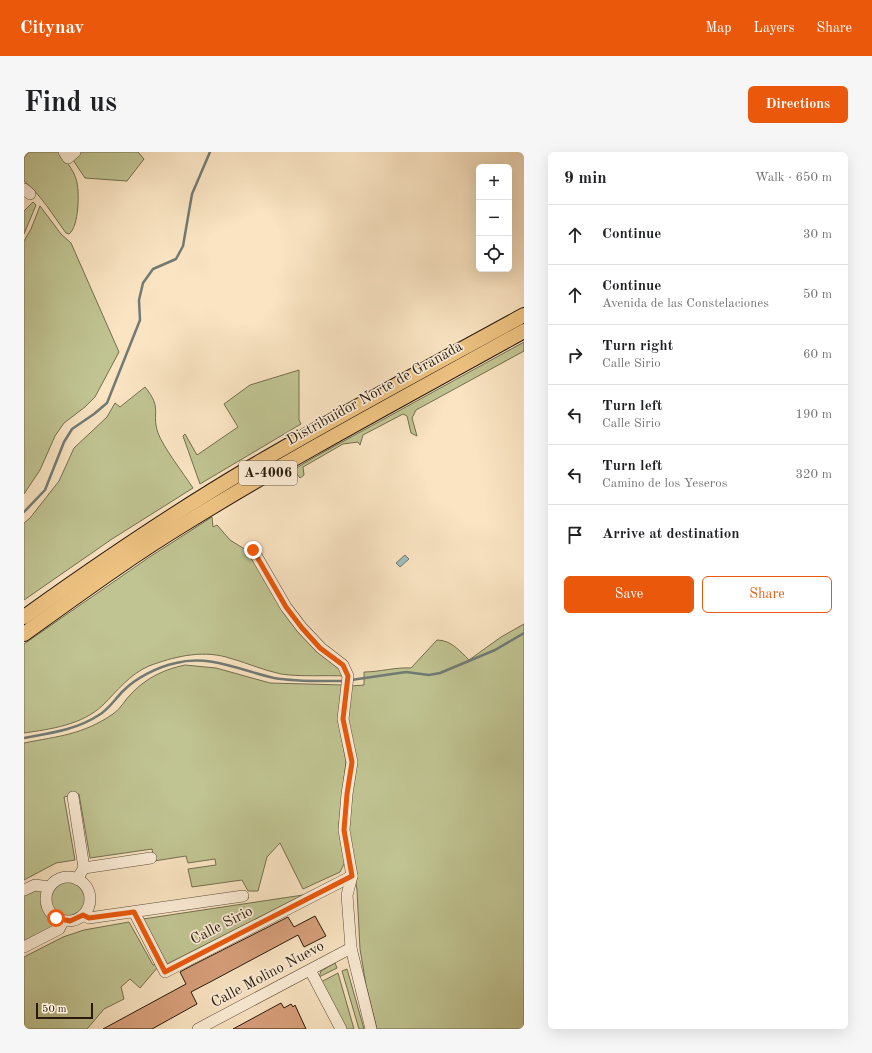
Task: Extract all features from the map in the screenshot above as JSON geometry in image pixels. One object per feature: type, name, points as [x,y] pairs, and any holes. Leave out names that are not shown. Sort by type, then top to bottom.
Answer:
[{"type":"main road","name":"Distribuidor Norte de Granada","points":[[24,617],[89,571],[252,467],[524,315]]},
{"type":"main road","name":"Distribuidor Norte de Granada","points":[[24,634],[88,588],[210,509],[274,470],[524,331]]},
{"type":"street","points":[[253,550],[286,607],[320,648],[343,665],[347,681],[343,719],[352,762],[347,794],[344,830],[352,876],[348,895],[351,948],[371,1029]]},
{"type":"street","points":[[73,797],[84,868],[77,879]]},
{"type":"street","points":[[84,868],[151,858]]},
{"type":"street","name":"Calle Sirio","points":[[134,912],[165,972],[352,876]]},
{"type":"street","points":[[71,877],[77,879],[83,883],[90,896],[90,903],[83,915],[77,919],[63,921],[51,914],[47,908],[46,894],[49,887],[59,879],[71,877]]},
{"type":"street","points":[[24,890],[35,885],[49,887]]},
{"type":"street","points":[[83,915],[89,918],[244,896]]},
{"type":"street","points":[[24,947],[59,929],[63,921]]},
{"type":"street","name":"Calle Molino Nuevo","points":[[198,1029],[211,1026],[351,948]]},
{"type":"street","points":[[310,970],[341,1029]]},
{"type":"green space","points":[[29,152],[59,152],[73,172],[78,191],[78,208],[75,224],[69,234],[66,233],[42,199],[24,181],[24,158]]},
{"type":"green space","points":[[81,152],[138,152],[144,159],[127,181],[85,178],[73,160]]},
{"type":"green space","points":[[33,202],[36,205],[24,234],[24,211]]},
{"type":"green space","points":[[40,206],[61,234],[71,243],[119,352],[95,397],[85,407],[64,423],[55,436],[40,470],[24,494],[24,241],[31,229]]},
{"type":"green space","points":[[524,342],[524,351],[416,410],[412,418],[417,436],[411,433],[407,416],[403,414],[363,435],[360,445],[358,442],[343,444],[303,467],[304,475],[300,478],[297,474],[289,475],[288,473],[313,458]]},
{"type":"green space","points":[[299,370],[299,420],[301,424],[200,484],[183,436],[185,434],[197,455],[238,427],[224,404],[250,385]]},
{"type":"green space","points":[[145,387],[154,401],[158,433],[169,453],[193,488],[112,539],[24,600],[24,523],[30,518],[59,481],[74,448],[107,417],[115,403],[120,407]]},
{"type":"green space","points":[[212,517],[213,527],[217,525],[230,540],[246,550],[257,561],[285,611],[336,663],[345,676],[281,674],[216,655],[197,654],[177,657],[142,669],[124,683],[95,712],[76,722],[45,730],[24,733],[24,644],[148,558]]},
{"type":"green space","points":[[524,624],[524,1029],[377,1029],[366,985],[360,949],[357,890],[347,824],[347,714],[351,686],[364,685],[364,672],[411,668],[437,640],[442,640],[451,644],[469,660],[501,637]]},
{"type":"green space","points":[[185,665],[216,668],[270,683],[343,685],[338,720],[346,761],[339,824],[345,862],[340,872],[303,889],[280,843],[267,857],[258,891],[248,891],[242,880],[192,887],[188,869],[216,865],[215,859],[188,863],[186,856],[154,861],[152,849],[90,858],[79,794],[64,797],[75,860],[56,863],[24,880],[24,743],[70,734],[102,721],[116,712],[130,695],[143,683],[170,669]]},
{"type":"green space","points":[[68,880],[81,886],[87,899],[81,912],[68,918],[55,912],[49,899],[55,886]]},
{"type":"green space","points":[[42,889],[42,900],[45,909],[50,917],[59,924],[24,944],[24,892]]},
{"type":"green space","points":[[303,895],[167,964],[143,919]]},
{"type":"green space","points":[[129,922],[153,965],[157,964],[158,967],[140,988],[130,979],[121,987],[124,999],[104,1009],[87,1029],[24,1029],[24,957],[63,937],[84,930]]},
{"type":"green space","points":[[335,963],[337,968],[319,977],[321,971]]},
{"type":"green space","points":[[347,969],[364,1029],[359,1029],[342,971]]},
{"type":"green space","points":[[338,973],[354,1029],[345,1029],[321,982]]},
{"type":"water","points":[[405,555],[409,559],[400,567],[396,563]]},
{"type":"building","points":[[315,916],[326,936],[304,947],[298,935],[191,992],[197,1004],[152,1029],[103,1029],[186,984],[180,972],[191,966],[288,917],[294,927]]},
{"type":"building","points":[[281,1003],[284,1008],[291,1004],[293,1007],[295,1005],[306,1029],[233,1029]]},
{"type":"waterway","points":[[24,512],[45,490],[64,442],[72,429],[107,403],[140,320],[139,300],[143,283],[153,269],[176,259],[183,246],[192,194],[210,152]]},
{"type":"waterway","points":[[351,680],[406,672],[429,675],[440,673],[495,650],[524,633]]},
{"type":"waterway","points":[[24,738],[72,728],[90,720],[106,710],[128,686],[140,677],[154,670],[176,663],[188,661],[213,662],[274,678],[309,681],[344,681]]},
{"type":"route","points":[[56,918],[63,921],[70,921],[83,915],[89,918],[134,912],[165,972],[352,876],[344,830],[347,794],[352,762],[343,719],[348,676],[343,665],[320,648],[286,607],[253,550]]}]
